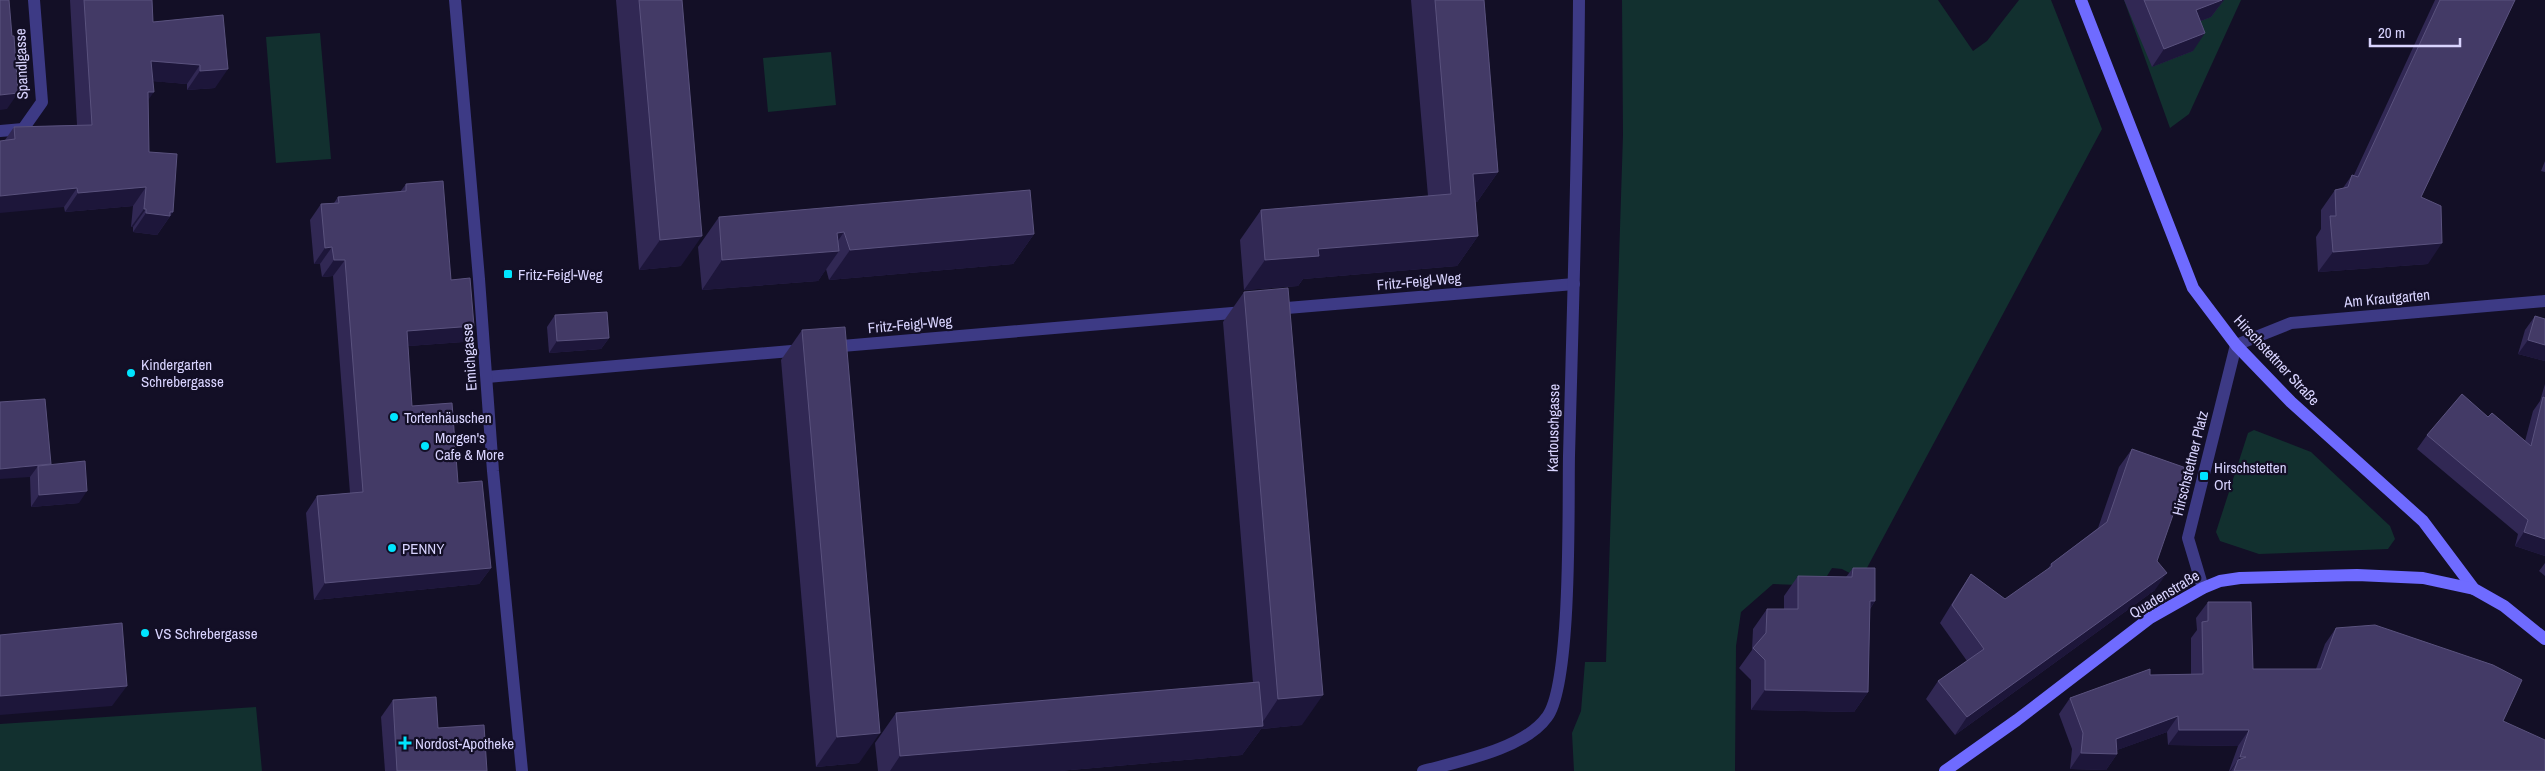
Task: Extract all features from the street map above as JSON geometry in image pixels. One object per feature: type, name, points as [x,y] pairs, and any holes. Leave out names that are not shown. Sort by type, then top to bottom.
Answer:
[{"type":"main road","name":"Hirschstettner Straße","points":[[2081,0],[2192,288],[2236,345],[2291,402],[2423,521],[2474,589],[2504,606],[2545,638]]},
{"type":"main road","name":"Quadenstraße","points":[[1945,771],[2020,718],[2150,618],[2203,588],[2220,581],[2240,578],[2357,575],[2423,578],[2474,589]]},
{"type":"street","name":"Spandlgasse","points":[[0,131],[23,129],[42,102],[34,0]]},
{"type":"street","name":"Emichgasse","points":[[455,0],[494,478],[522,771]]},
{"type":"street","name":"Kartouschgasse","points":[[1423,771],[1514,743],[1532,732],[1548,716],[1554,702],[1562,651],[1566,591],[1580,0]]},
{"type":"street","name":"Fritz-Feigl-Weg","points":[[1266,310],[1574,284]]},
{"type":"street","name":"Am Krautgarten","points":[[2236,345],[2291,323],[2545,302]]},
{"type":"street","name":"Fritz-Feigl-Weg","points":[[487,377],[1246,312]]},
{"type":"street","name":"Hirschstettner Platz","points":[[2203,588],[2188,538],[2236,345]]},
{"type":"green space","points":[[1622,0],[1938,0],[1973,51],[1987,41],[2019,0],[2051,0],[2102,129],[1861,579],[1842,569],[1832,568],[1827,576],[1855,587],[1773,584],[1741,612],[1736,646],[1735,771],[1574,771],[1572,733],[1581,711],[1585,662],[1606,662],[1623,135]]},
{"type":"green space","points":[[2124,0],[2241,0],[2189,114],[2170,128]]},
{"type":"green space","points":[[320,33],[331,159],[276,163],[266,37]]},
{"type":"green space","points":[[831,52],[836,105],[768,112],[763,58]]},
{"type":"green space","points":[[2254,430],[2311,452],[2390,526],[2395,539],[2388,549],[2259,554],[2220,541],[2216,532],[2248,433]]},
{"type":"green space","points":[[256,707],[262,771],[0,771],[0,724]]},
{"type":"building","points":[[0,0],[9,0],[12,36],[14,36],[18,93],[0,95]]},
{"type":"building","points":[[84,0],[152,0],[153,22],[223,15],[228,69],[200,71],[200,65],[151,61],[154,92],[148,92],[149,152],[177,154],[173,212],[170,212],[170,216],[146,213],[146,209],[144,209],[146,187],[78,193],[77,188],[0,196],[0,141],[15,139],[14,127],[92,125]]},
{"type":"building","points":[[639,0],[682,0],[702,236],[660,240]]},
{"type":"building","points":[[1435,0],[1484,0],[1498,172],[1473,174],[1478,236],[1318,249],[1319,256],[1265,260],[1261,210],[1451,194]]},
{"type":"building","points":[[2144,0],[2222,0],[2196,10],[2205,33],[2164,49]]},
{"type":"building","points":[[2440,0],[2515,0],[2421,197],[2441,206],[2442,243],[2333,252],[2330,216],[2336,216],[2335,190],[2348,187],[2352,175],[2358,177]]},
{"type":"building","points":[[443,181],[451,280],[470,278],[474,326],[407,331],[412,406],[452,403],[458,483],[482,481],[491,568],[325,583],[317,496],[363,492],[345,260],[334,260],[332,247],[325,248],[321,204],[339,203],[338,197],[406,191],[406,184]]},
{"type":"building","points":[[1030,190],[1034,234],[850,250],[844,232],[837,233],[839,251],[722,260],[719,217]]},
{"type":"building","points":[[1288,288],[1323,695],[1278,699],[1244,292]]},
{"type":"building","points":[[607,312],[609,338],[557,341],[555,315]]},
{"type":"building","points":[[2535,316],[2545,319],[2545,345],[2528,340]]},
{"type":"building","points":[[845,327],[880,733],[837,737],[802,330]]},
{"type":"building","points":[[2462,394],[2488,417],[2492,413],[2531,446],[2543,397],[2545,398],[2545,539],[2524,532],[2528,520],[2427,435]]},
{"type":"building","points":[[45,399],[51,464],[0,469],[0,402]]},
{"type":"building","points":[[2132,449],[2189,469],[2157,561],[2167,573],[1967,717],[1938,681],[1984,649],[1952,605],[1971,574],[2005,599],[2052,566],[2051,564],[2107,522]]},
{"type":"building","points":[[85,461],[87,491],[39,495],[38,466]]},
{"type":"building","points":[[1853,568],[1875,568],[1875,601],[1870,601],[1868,692],[1765,690],[1765,660],[1753,648],[1766,633],[1767,609],[1798,609],[1798,576],[1852,577]]},
{"type":"building","points":[[2208,602],[2251,602],[2253,669],[2321,669],[2336,628],[2375,625],[2493,665],[2522,680],[2503,721],[2545,740],[2545,771],[2234,771],[2238,760],[2246,757],[2240,757],[2249,730],[2179,730],[2178,716],[2116,739],[2117,754],[2081,753],[2083,733],[2070,698],[2150,669],[2150,675],[2203,674],[2202,622],[2208,621]]},
{"type":"building","points":[[122,623],[127,686],[0,696],[0,635]]},
{"type":"building","points":[[1259,682],[1263,726],[900,756],[896,713]]},
{"type":"building","points":[[436,697],[438,728],[484,725],[487,771],[397,771],[393,700]]},
{"type":"place","name":"Fritz-Feigl-Weg","points":[[508,274]]},
{"type":"place","name":"Kindergarten Schrebergasse","points":[[131,373]]},
{"type":"place","name":"Tortenhäuschen","points":[[394,417]]},
{"type":"place","name":"Morgen's Cafe & More","points":[[425,446]]},
{"type":"place","name":"Hirschstetten Ort","points":[[2204,476]]},
{"type":"place","name":"PENNY","points":[[392,548]]},
{"type":"place","name":"VS Schrebergasse","points":[[145,633]]},
{"type":"place","name":"Nordost-Apotheke","points":[[405,743]]}]
